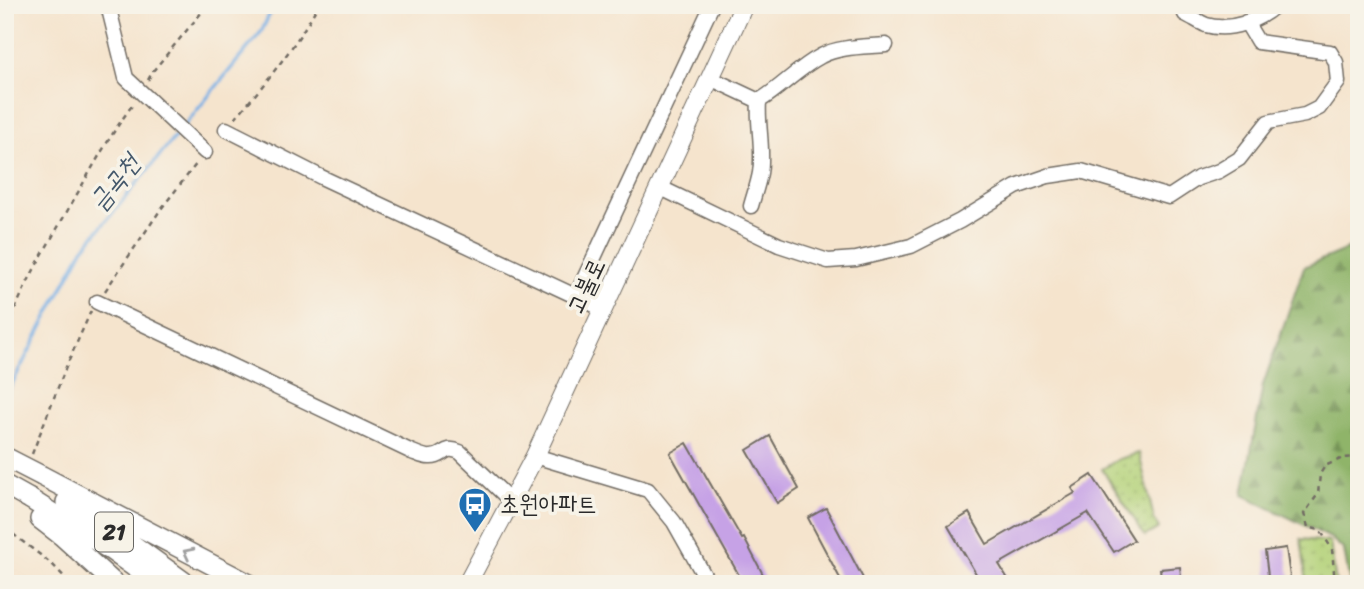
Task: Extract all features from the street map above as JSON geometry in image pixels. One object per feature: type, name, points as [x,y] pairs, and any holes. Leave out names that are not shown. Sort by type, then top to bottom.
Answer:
[{"type":"highway","points":[[5,457],[33,491],[62,536],[115,584]]},
{"type":"highway","name":"21","points":[[5,464],[33,491],[158,584]]},
{"type":"highway","name":"21","points":[[5,485],[33,491],[122,537],[187,584]]},
{"type":"highway","points":[[5,494],[33,491],[248,584]]},
{"type":"main road","name":"고불로","points":[[467,584],[535,456],[744,5]]},
{"type":"street","points":[[108,5],[126,78],[205,152]]},
{"type":"street","points":[[576,296],[712,5]]},
{"type":"street","points":[[1185,14],[1207,25],[1232,28],[1276,5]]},
{"type":"street","points":[[659,187],[779,246],[828,261],[856,259],[911,246],[960,221],[1016,187],[1048,176],[1081,171],[1168,197],[1198,178],[1219,171],[1239,159],[1268,122],[1305,115],[1319,108],[1338,82],[1336,62],[1331,52],[1258,42],[1246,22]]},
{"type":"street","points":[[759,101],[779,89],[823,54],[857,47],[886,45]]},
{"type":"street","points":[[710,78],[759,101]]},
{"type":"street","points":[[751,206],[760,174],[761,147],[757,122],[759,101]]},
{"type":"street","points":[[226,129],[321,177],[603,309]]},
{"type":"street","points":[[97,302],[412,452],[428,458],[435,457],[446,449],[460,452],[511,501]]},
{"type":"street","points":[[535,456],[648,490],[674,522],[709,584]]},
{"type":"path","points":[[226,129],[261,87],[307,25],[318,5]]},
{"type":"path","points":[[5,338],[31,274],[115,129],[142,93],[153,71],[207,6]]},
{"type":"path","points":[[30,457],[66,366],[97,302],[161,209],[205,152]]},
{"type":"path","points":[[1335,584],[1332,549],[1320,530],[1308,527],[1304,514],[1318,494],[1320,474],[1325,466],[1343,458],[1359,457]]},
{"type":"path","points":[[5,528],[52,564],[71,584]]},
{"type":"green space","points":[[1359,244],[1359,584],[1350,584],[1344,550],[1331,538],[1243,495],[1263,385],[1304,267]]},
{"type":"green space","points":[[1139,453],[1154,519],[1159,528],[1145,536],[1102,469],[1119,459]]},
{"type":"green space","points":[[1301,539],[1330,542],[1336,584],[1307,584]]},
{"type":"building","points":[[770,436],[799,489],[777,503],[747,450]]},
{"type":"building","points":[[687,443],[742,539],[744,538],[768,584],[744,584],[670,453]]},
{"type":"building","points":[[1092,475],[1134,540],[1114,552],[1088,513],[999,564],[1011,584],[982,584],[948,526],[969,513],[987,544],[1075,493],[1072,488]]},
{"type":"building","points":[[826,508],[866,584],[843,584],[808,518]]},
{"type":"building","points":[[1286,548],[1291,584],[1269,584],[1265,551]]},
{"type":"building","points":[[1180,567],[1182,584],[1162,584],[1160,569]]},
{"type":"waterway","name":"금곡천","points":[[184,126],[261,32],[274,5]]},
{"type":"waterway","name":"금곡천","points":[[5,397],[83,249],[179,132]]},
{"type":"place","name":"초원아파트","points":[[475,534]]}]
